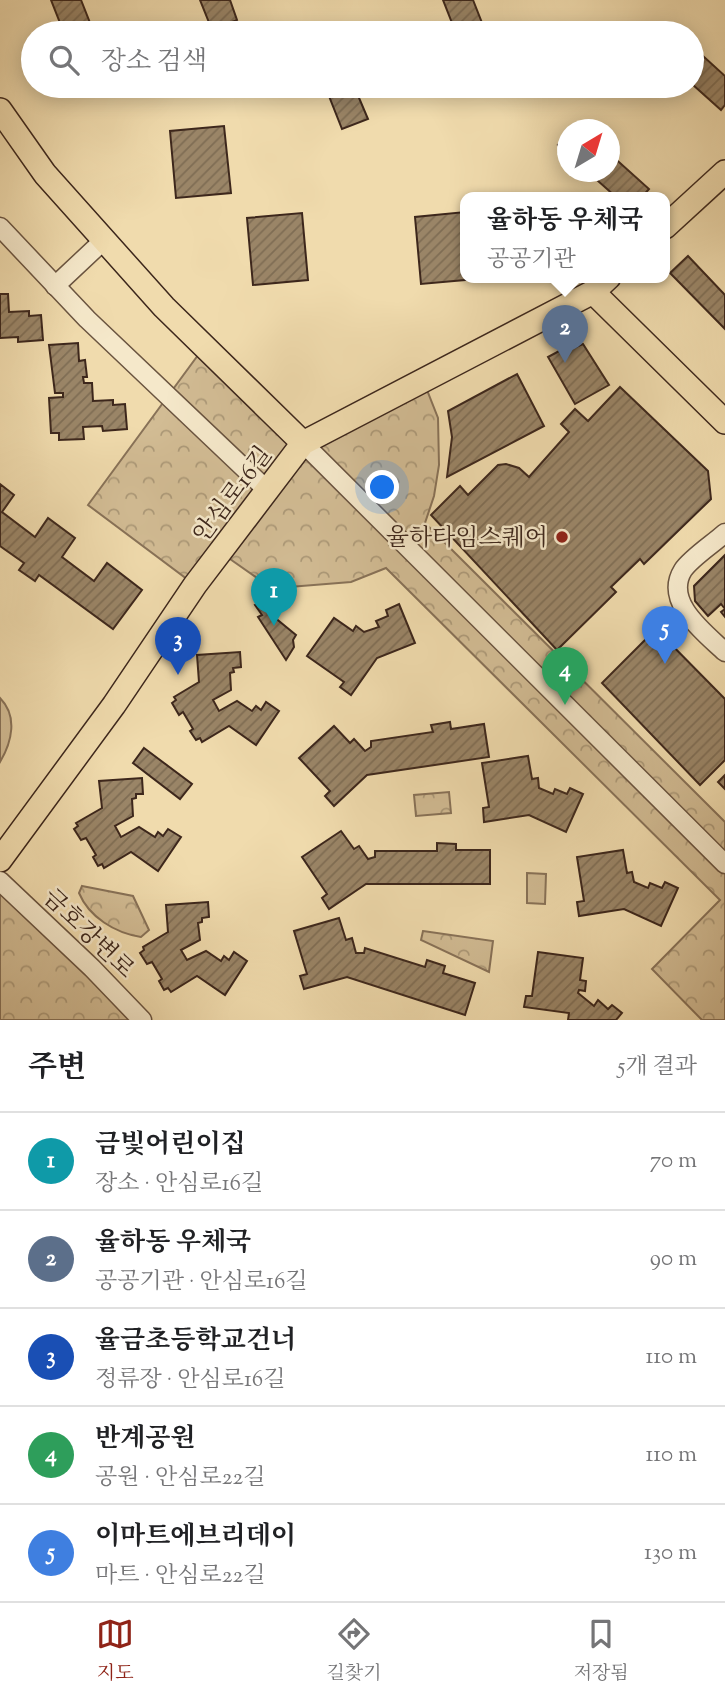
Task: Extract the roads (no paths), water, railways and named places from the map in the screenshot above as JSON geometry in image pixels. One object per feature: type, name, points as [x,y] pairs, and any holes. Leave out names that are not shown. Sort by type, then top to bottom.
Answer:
[{"type":"main road","points":[[0,110],[45,174],[172,315],[303,443]]},
{"type":"main road","points":[[670,223],[725,172]]},
{"type":"main road","points":[[601,284],[725,422]]},
{"type":"main road","name":"안심로16길","points":[[0,860],[114,705],[195,585],[303,443],[601,284]]},
{"type":"street","points":[[0,228],[142,372],[268,491]]},
{"type":"street","points":[[55,286],[104,240]]},
{"type":"street","points":[[303,443],[725,864]]},
{"type":"street","points":[[725,533],[684,570],[678,585],[684,613],[725,652]]},
{"type":"street","name":"금호강변로","points":[[0,881],[92,968],[142,1020]]},
{"type":"place","name":"율하동 우체국","points":[[565,363]]},
{"type":"place","name":"율하타임스퀘어","points":[[562,537]]},
{"type":"place","name":"금빛어린이집","points":[[274,626]]},
{"type":"place","name":"이마트에브리데이","points":[[665,664]]},
{"type":"place","name":"율금초등학교건너","points":[[178,675]]},
{"type":"place","name":"반계공원","points":[[565,705]]}]
